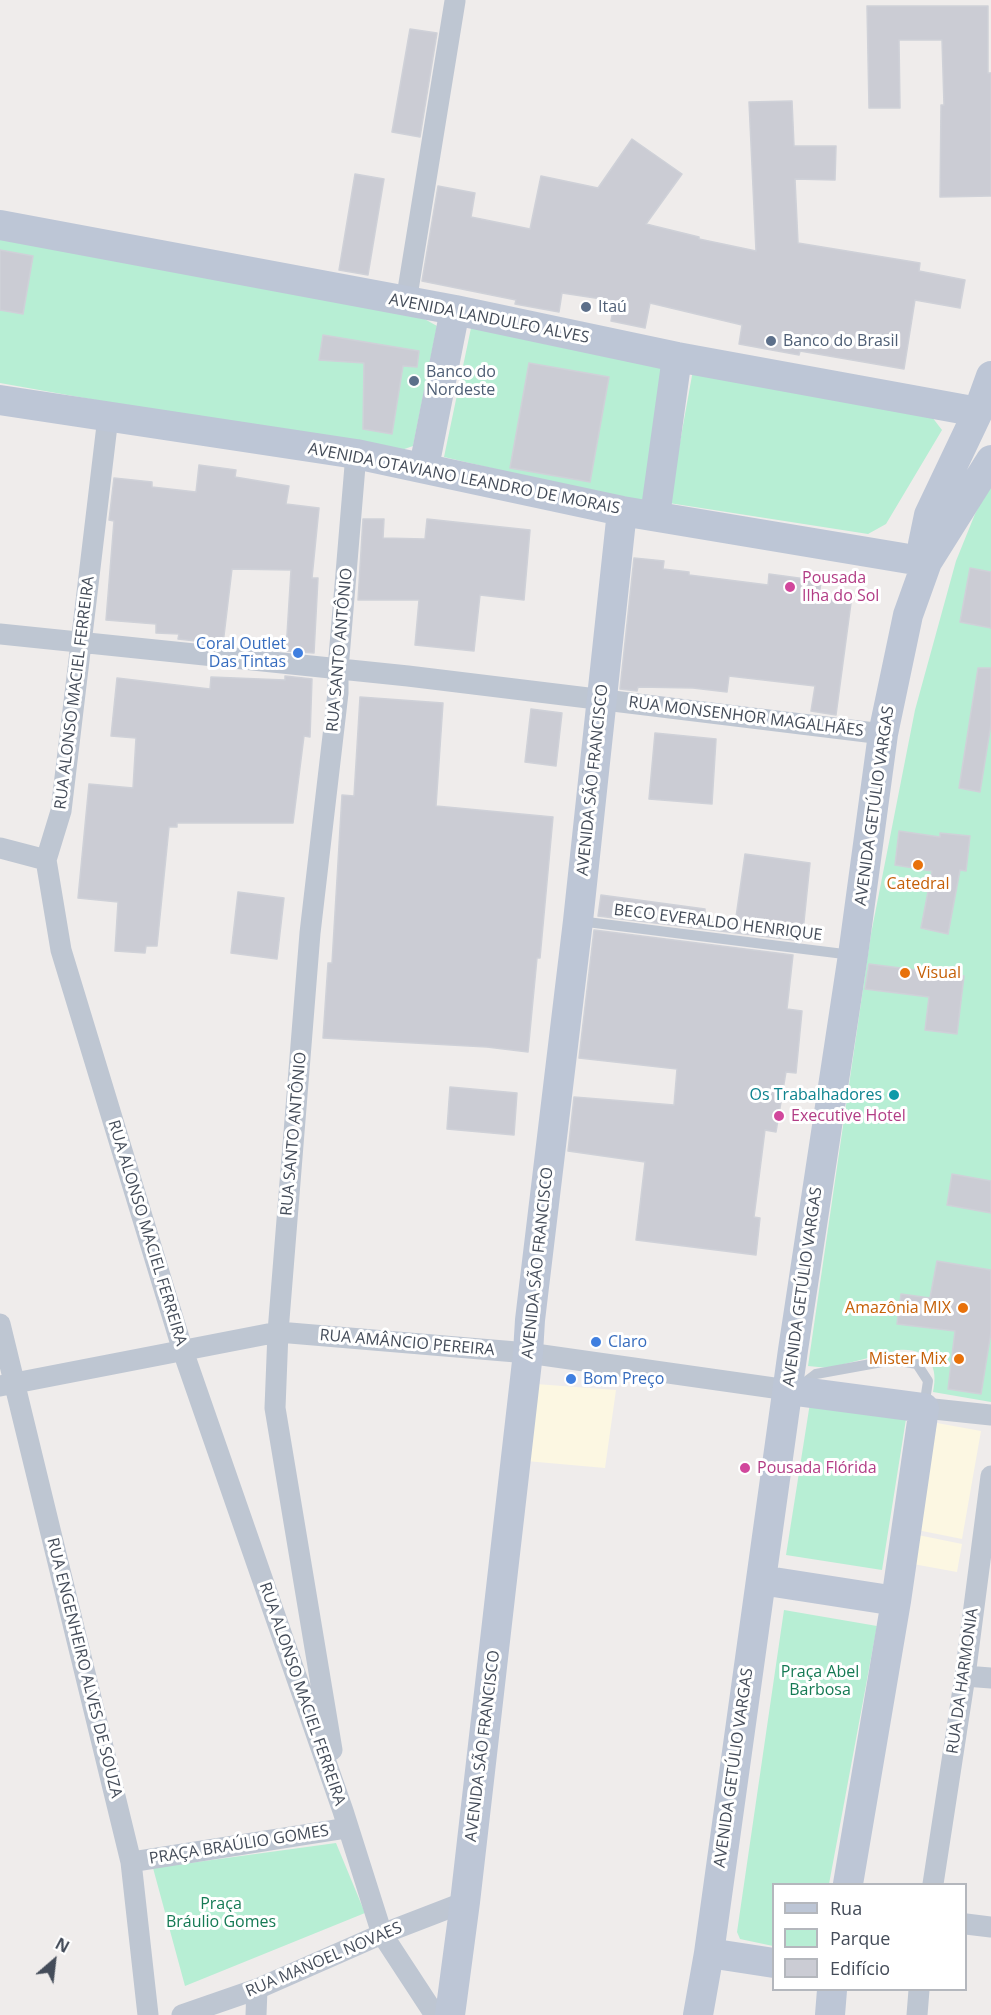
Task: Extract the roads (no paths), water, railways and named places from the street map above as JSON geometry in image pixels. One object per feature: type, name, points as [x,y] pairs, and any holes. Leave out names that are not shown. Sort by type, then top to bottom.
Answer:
[{"type":"street","points":[[405,302],[456,0]]},
{"type":"street","name":"AVENIDA LANDULFO ALVES","points":[[0,225],[455,310],[677,357],[978,412]]},
{"type":"street","points":[[424,467],[455,310]]},
{"type":"street","points":[[655,516],[677,357]]},
{"type":"street","name":"AVENIDA GETÚLIO VARGAS","points":[[927,562],[923,544],[929,515],[978,412],[991,376]]},
{"type":"street","name":"AVENIDA OTAVIANO LEANDRO DE MORAIS","points":[[0,400],[356,454],[622,511],[927,562]]},
{"type":"street","name":"RUA ALONSO MACIEL FERREIRA","points":[[108,417],[61,811],[46,860],[61,950],[183,1351],[345,1820],[382,1934],[435,2015]]},
{"type":"street","name":"RUA SANTO ANTÔNIO","points":[[345,1820],[275,1408],[278,1332],[310,933],[338,693],[338,669],[356,454]]},
{"type":"street","name":"AVENIDA GETÚLIO VARGAS","points":[[698,2015],[791,1390],[883,734],[908,615],[927,562],[991,460]]},
{"type":"street","name":"AVENIDA SÃO FRANCISCO","points":[[450,2015],[578,921],[622,511]]},
{"type":"street","name":"RUA MONSENHOR MAGALHÃES","points":[[0,634],[338,669],[883,734]]},
{"type":"street","points":[[0,848],[46,860]]},
{"type":"street","name":"RUA ENGENHEIRO ALVES DE SOUZA","points":[[0,1324],[7,1385],[131,1862],[148,2015]]},
{"type":"street","name":"RUA AMÂNCIO PEREIRA","points":[[7,1385],[278,1332],[528,1353],[924,1408]]},
{"type":"street","points":[[848,1883],[896,1601],[924,1408],[991,1415]]},
{"type":"street","name":"RUA DA HARMONIA","points":[[933,1883],[965,1676],[991,1476]]},
{"type":"street","points":[[761,1580],[896,1601]]},
{"type":"street","points":[[965,1676],[991,1678]]},
{"type":"street","name":"PRAÇA BRAÚLIO GOMES","points":[[131,1862],[345,1820]]},
{"type":"street","name":"RUA MANOEL NOVAES","points":[[182,2015],[257,1989],[382,1934],[465,1902]]},
{"type":"street","points":[[967,1924],[991,1927]]},
{"type":"street","points":[[709,1953],[772,1963]]},
{"type":"street","points":[[256,2015],[257,1989]]},
{"type":"street","points":[[830,2015],[832,1991]]},
{"type":"street","points":[[917,2015],[920,1991]]},
{"type":"lane","name":"BECO EVERALDO HENRIQUE","points":[[578,921],[853,955]]},
{"type":"lane","points":[[791,1390],[816,1374],[893,1360],[917,1364],[928,1381],[924,1408]]},
{"type":"place","name":"Itaú","points":[[586,307]]},
{"type":"place","name":"Banco do Brasil","points":[[771,341]]},
{"type":"place","name":"Banco do Nordeste","points":[[414,381]]},
{"type":"place","name":"Pousada Ilha do Sol","points":[[790,587]]},
{"type":"place","name":"Coral Outlet Das Tintas","points":[[298,653]]},
{"type":"place","name":"Catedral","points":[[918,865]]},
{"type":"place","name":"Visual","points":[[905,973]]},
{"type":"place","name":"Os Trabalhadores","points":[[894,1095]]},
{"type":"place","name":"Executive Hotel","points":[[779,1116]]},
{"type":"place","name":"Amazônia MIX","points":[[963,1308]]},
{"type":"place","name":"Claro","points":[[596,1342]]},
{"type":"place","name":"Mister Mix","points":[[959,1359]]},
{"type":"place","name":"Bom Preço","points":[[571,1379]]},
{"type":"place","name":"Pousada Flórida","points":[[745,1468]]},
{"type":"park label","name":"Praça Abel Barbosa","points":[[820,1681]]},
{"type":"park label","name":"Praça Bráulio Gomes","points":[[221,1913]]}]
